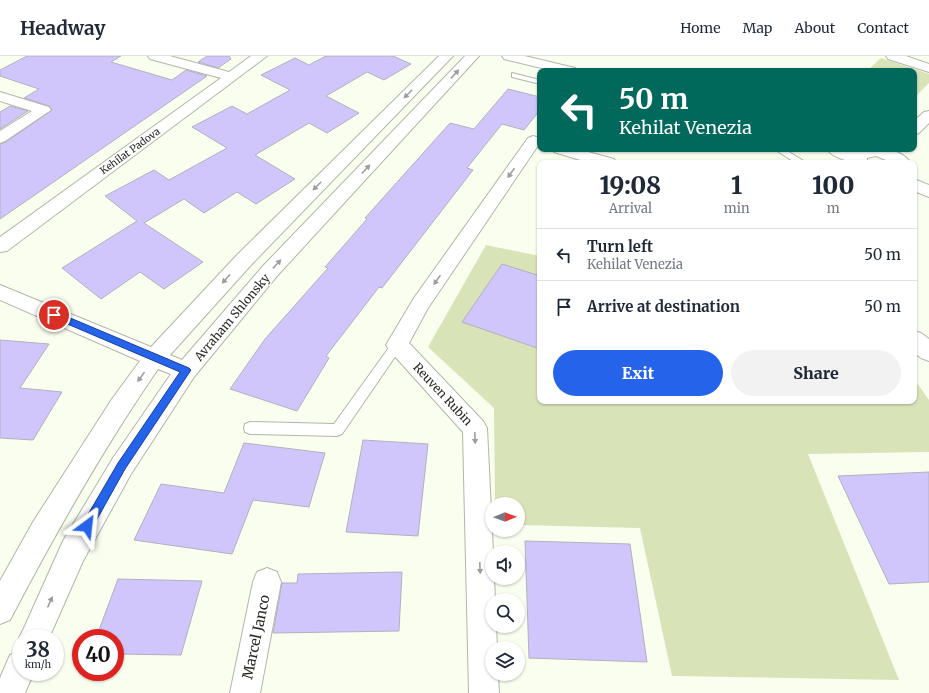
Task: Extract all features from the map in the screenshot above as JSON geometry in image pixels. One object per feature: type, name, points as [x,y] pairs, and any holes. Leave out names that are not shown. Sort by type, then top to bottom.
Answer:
[{"type":"street","points":[[155,56],[232,77]]},
{"type":"street","name":"Kehilat Padova","points":[[0,246],[260,56]]},
{"type":"street","points":[[0,610],[42,531],[120,406],[154,358],[244,260],[446,56]]},
{"type":"street","name":"Avraham Shlonsky","points":[[38,629],[73,551],[122,466],[186,370],[270,271],[472,56]]},
{"type":"street","points":[[509,56],[554,68]]},
{"type":"street","points":[[893,56],[929,68]]},
{"type":"street","points":[[0,96],[44,110],[0,138]]},
{"type":"street","points":[[917,127],[929,115]]},
{"type":"street","points":[[397,345],[421,303],[536,142]]},
{"type":"street","points":[[570,152],[598,160]]},
{"type":"street","points":[[842,152],[857,160]]},
{"type":"street","points":[[860,160],[863,153],[866,152]]},
{"type":"street","points":[[875,152],[897,156]]},
{"type":"street","points":[[917,186],[929,192]]},
{"type":"street","points":[[0,292],[154,358],[186,370]]},
{"type":"street","points":[[917,342],[929,352]]},
{"type":"street","name":"Reuven Rubin","points":[[397,345],[475,428],[484,693]]},
{"type":"street","name":"Marcel Janco","points":[[245,693],[267,582]]},
{"type":"street","points":[[9,693],[14,681]]},
{"type":"lane","points":[[516,75],[537,81]]},
{"type":"lane","points":[[783,152],[798,160]]},
{"type":"lane","points":[[250,428],[336,430],[397,345]]},
{"type":"green space","points":[[881,58],[911,68],[870,68]]},
{"type":"green space","points":[[917,70],[929,74],[929,83],[917,95]]},
{"type":"green space","points":[[486,245],[537,255],[537,404],[917,404],[917,383],[929,400],[929,452],[808,454],[899,680],[672,676],[640,528],[525,525],[525,497],[495,497],[494,408],[428,347]]},
{"type":"building","points":[[27,56],[121,56],[111,62],[172,80],[186,70],[207,76],[0,219],[0,144],[6,142],[52,110],[49,106],[24,98],[39,89],[0,76],[0,70]]},
{"type":"building","points":[[207,56],[229,56],[231,59],[218,68],[198,62]]},
{"type":"building","points":[[326,56],[393,56],[411,64],[384,80],[367,72],[326,96],[359,113],[327,133],[309,123],[255,155],[295,179],[256,204],[237,192],[204,213],[184,199],[144,223],[203,262],[164,289],[140,272],[101,299],[62,268],[137,221],[105,196],[154,170],[169,180],[227,148],[192,127],[232,106],[247,114],[290,90],[261,75],[295,58],[309,65]]},
{"type":"building","points":[[508,89],[537,96],[537,114],[524,130],[502,124],[467,168],[473,170],[382,288],[379,287],[326,356],[329,358],[297,411],[230,389],[265,339],[328,268],[325,267],[367,219],[365,218],[450,123],[474,129]]},
{"type":"building","points":[[10,106],[28,111],[0,129],[0,112]]},
{"type":"building","points":[[502,264],[537,275],[537,348],[462,322]]},
{"type":"building","points":[[0,340],[49,344],[20,388],[62,392],[33,440],[0,438]]},
{"type":"building","points":[[363,440],[428,444],[418,536],[346,532]]},
{"type":"building","points":[[244,443],[325,453],[309,507],[253,500],[232,554],[134,540],[161,484],[224,493]]},
{"type":"building","points":[[929,472],[929,582],[889,584],[838,476]]},
{"type":"building","points":[[525,541],[630,544],[647,662],[529,658]]},
{"type":"building","points":[[402,572],[399,631],[273,633],[282,583],[297,583],[298,574]]},
{"type":"building","points":[[118,579],[202,581],[181,655],[124,654],[124,629],[99,629]]},
{"type":"route","points":[[54,315],[134,350],[186,370],[122,466],[87,526]]}]
